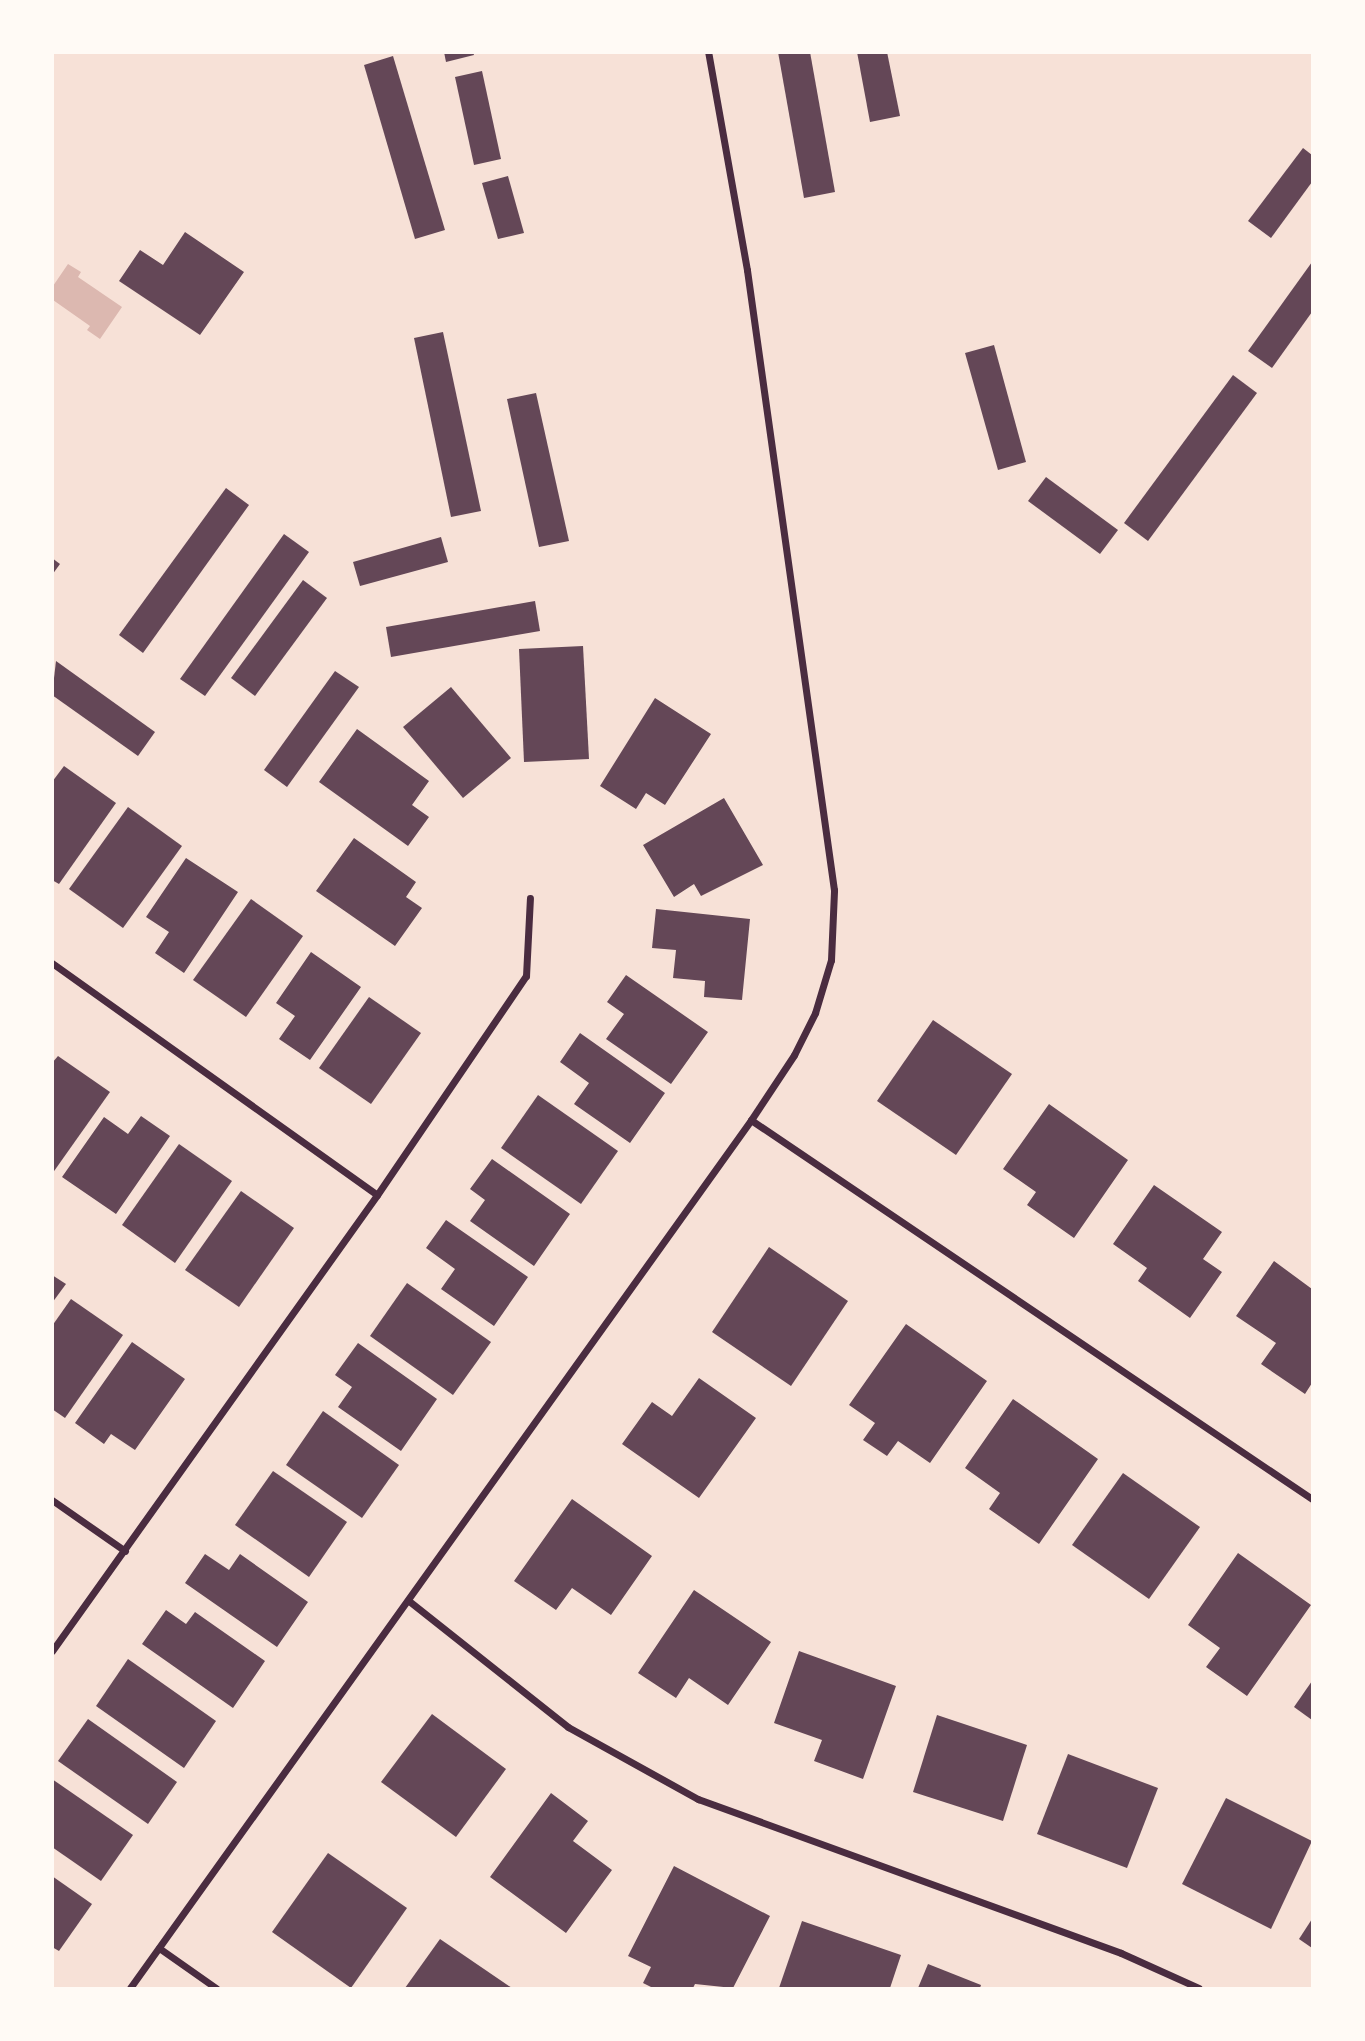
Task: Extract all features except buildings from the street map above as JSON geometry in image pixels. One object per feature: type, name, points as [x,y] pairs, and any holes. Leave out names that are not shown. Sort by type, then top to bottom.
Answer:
[{"type":"street","points":[[130,1989],[751,1120],[794,1055],[815,1013],[831,960],[834,890],[747,270],[708,52]]},
{"type":"street","points":[[52,1651],[377,1195],[526,975],[530,898]]},
{"type":"street","points":[[52,963],[377,1195]]},
{"type":"street","points":[[751,1120],[1312,1499]]},
{"type":"street","points":[[52,1500],[125,1551]]},
{"type":"street","points":[[409,1601],[568,1727],[698,1799],[1121,1953],[1199,1989]]},
{"type":"street","points":[[159,1948],[216,1989]]},
{"type":"shaded area","points":[[68,264],[81,272],[78,277],[122,307],[100,339],[87,330],[90,326],[53,300],[53,286]]}]
